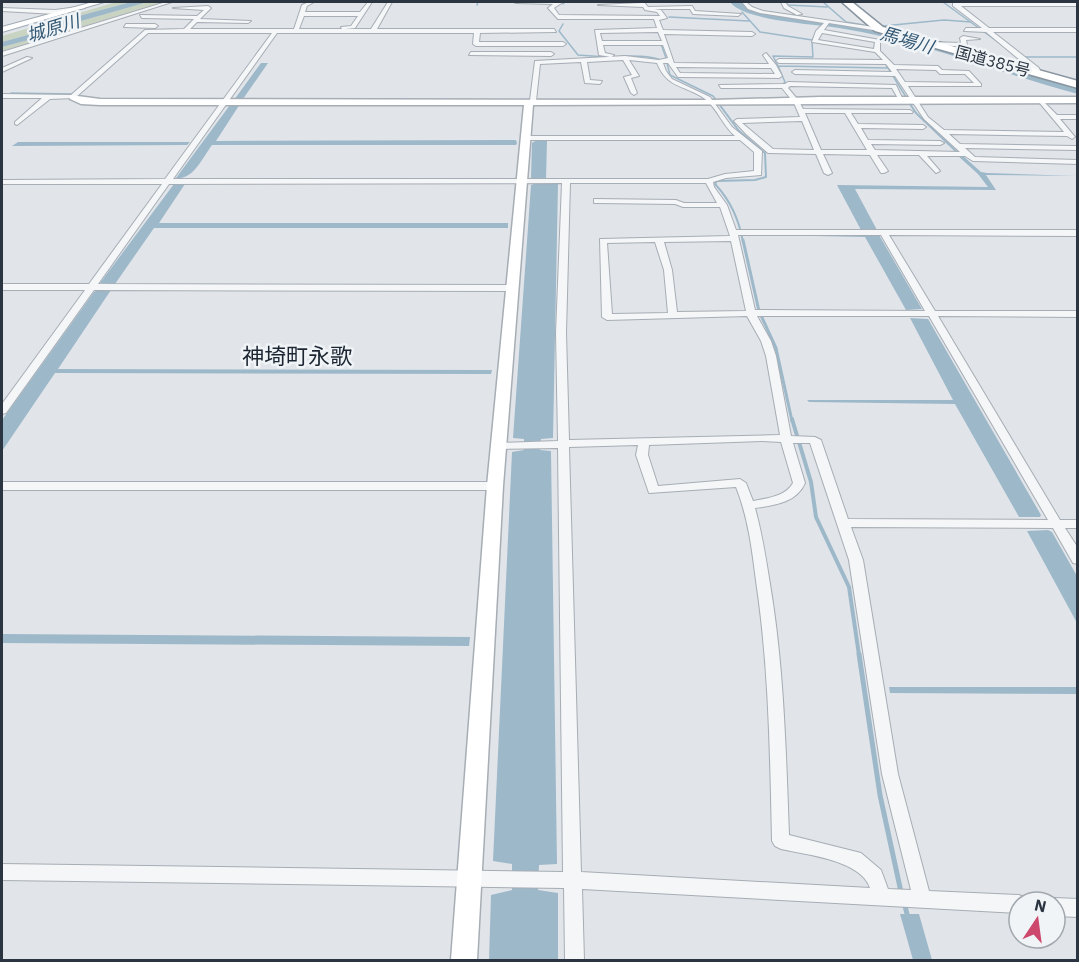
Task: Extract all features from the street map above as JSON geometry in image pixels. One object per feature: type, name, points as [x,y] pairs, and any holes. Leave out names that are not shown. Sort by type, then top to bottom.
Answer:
[{"type":"highway","name":"国道385号","points":[[847,2],[879,28],[1077,85]]},
{"type":"main road","points":[[2,29],[100,2]]},
{"type":"street","points":[[297,28],[306,5],[312,2]]},
{"type":"street","points":[[126,26],[275,32],[297,28],[353,27],[370,2]]},
{"type":"street","points":[[373,31],[390,2]]},
{"type":"street","points":[[516,2],[560,2]]},
{"type":"street","points":[[554,31],[559,21],[551,10],[560,2]]},
{"type":"street","points":[[691,2],[692,5],[711,6],[712,14]]},
{"type":"street","points":[[744,2],[756,10],[879,28]]},
{"type":"street","points":[[783,2],[786,7],[796,11],[801,17]]},
{"type":"street","points":[[142,16],[167,3]]},
{"type":"street","points":[[2,54],[167,3]]},
{"type":"street","points":[[953,3],[1077,4]]},
{"type":"street","points":[[953,3],[984,30],[1037,69],[1038,73]]},
{"type":"street","points":[[558,17],[664,18],[658,11],[644,4]]},
{"type":"street","points":[[601,5],[669,4],[692,8],[693,12],[738,14]]},
{"type":"street","points":[[321,28],[338,5]]},
{"type":"street","points":[[2,10],[55,12],[82,7]]},
{"type":"street","points":[[176,8],[208,8],[187,29]]},
{"type":"street","points":[[150,26],[154,22],[176,18],[190,8]]},
{"type":"street","points":[[162,14],[176,18]]},
{"type":"street","points":[[302,14],[362,15]]},
{"type":"street","points":[[73,97],[144,32],[248,24],[199,18],[142,16],[98,25]]},
{"type":"street","points":[[2,182],[709,181],[724,176],[758,173],[758,152],[740,138],[722,119],[718,103],[670,75],[664,43],[656,19]]},
{"type":"street","points":[[222,27],[230,21]]},
{"type":"street","points":[[826,22],[814,41],[877,51],[903,84],[908,101]]},
{"type":"street","points":[[933,44],[964,45],[963,38],[980,41],[961,25]]},
{"type":"street","points":[[258,26],[373,31],[554,31]]},
{"type":"street","points":[[966,30],[1077,30]]},
{"type":"street","points":[[477,31],[476,44],[563,44]]},
{"type":"street","points":[[554,31],[569,51]]},
{"type":"street","points":[[752,34],[597,31],[602,55],[629,56],[667,62],[772,60],[863,62],[917,77]]},
{"type":"street","points":[[2,411],[275,32]]},
{"type":"street","points":[[819,32],[878,41],[877,51]]},
{"type":"street","points":[[600,43],[664,43]]},
{"type":"street","points":[[854,47],[863,62]]},
{"type":"street","points":[[471,54],[570,54],[581,59]]},
{"type":"street","points":[[464,960],[498,446],[525,138],[530,102],[533,101],[537,62],[646,55]]},
{"type":"street","points":[[629,56],[636,76],[627,76],[634,93]]},
{"type":"street","points":[[2,70],[29,58]]},
{"type":"street","points":[[581,59],[586,82],[600,82]]},
{"type":"street","points":[[670,75],[779,76],[772,60]]},
{"type":"street","points":[[667,62],[670,75]]},
{"type":"street","points":[[805,84],[798,72],[938,68],[940,72],[967,72],[979,85],[903,84]]},
{"type":"street","points":[[721,86],[786,86],[788,84],[894,86],[966,154],[979,160],[1077,162]]},
{"type":"street","points":[[786,86],[787,92],[805,119],[828,173]]},
{"type":"street","points":[[2,101],[5,96],[49,96],[73,97],[81,101],[718,103],[847,112],[910,112]]},
{"type":"street","points":[[17,123],[49,96]]},
{"type":"street","points":[[799,107],[908,101],[1077,100]]},
{"type":"street","points":[[1041,101],[1076,146]]},
{"type":"street","points":[[847,112],[884,171]]},
{"type":"street","points":[[1054,117],[1077,117]]},
{"type":"street","points":[[805,119],[737,121],[747,133],[771,151],[966,154]]},
{"type":"street","points":[[934,124],[996,125],[1003,133]]},
{"type":"street","points":[[856,126],[923,127]]},
{"type":"street","points":[[944,132],[1003,133],[1077,130]]},
{"type":"street","points":[[525,138],[740,138]]},
{"type":"street","points":[[866,142],[940,143]]},
{"type":"street","points":[[958,146],[1076,146]]},
{"type":"street","points":[[922,154],[936,171]]},
{"type":"street","points":[[709,181],[710,188],[723,205],[737,234],[793,439],[799,483],[798,489],[774,501],[750,505]]},
{"type":"street","points":[[566,182],[561,333],[574,960]]},
{"type":"street","points":[[597,201],[723,205]]},
{"type":"street","points":[[884,232],[1077,560]]},
{"type":"street","points":[[1077,233],[737,234],[659,240],[603,241],[608,317],[757,313],[1077,314]]},
{"type":"street","points":[[659,240],[668,270],[673,316]]},
{"type":"street","points":[[2,287],[512,288]]},
{"type":"street","points":[[498,446],[815,440],[859,574],[877,706],[890,774],[902,897]]},
{"type":"street","points":[[644,443],[642,455],[657,490],[740,483],[750,505],[764,583],[774,663],[781,842],[855,860],[902,897]]},
{"type":"street","points":[[2,486],[495,486]]},
{"type":"street","points":[[844,523],[1077,524]]},
{"type":"street","points":[[2,872],[542,879],[1007,903]]},
{"type":"green space","points":[[116,2],[131,2],[60,21],[35,33],[2,42],[2,36]]},
{"type":"green space","points":[[148,2],[163,2],[2,51],[2,47],[55,33],[81,21]]},
{"type":"water","name":"城原川","points":[[131,2],[148,2],[81,21],[55,33],[2,47],[2,42],[35,33],[60,21]]},
{"type":"water","points":[[261,63],[268,63],[243,99],[524,100],[234,100]]},
{"type":"water","points":[[240,104],[216,141],[516,140],[517,143],[516,145],[212,145],[192,172],[182,178],[176,178],[230,105]]},
{"type":"water","points":[[537,140],[547,141],[546,180],[531,178],[532,143]]},
{"type":"water","points":[[18,142],[190,142],[187,145],[12,146]]},
{"type":"water","points":[[957,155],[962,155],[981,172],[1077,176],[986,175],[996,190],[855,189],[877,230],[861,230],[837,185],[988,187],[978,174]]},
{"type":"water","points":[[174,184],[185,184],[159,223],[508,223],[508,228],[154,228],[115,284],[100,283]]},
{"type":"water","points":[[558,184],[553,438],[541,439],[540,450],[551,451],[557,864],[539,865],[538,890],[558,893],[558,960],[489,960],[491,895],[512,890],[512,864],[493,861],[512,452],[524,450],[524,439],[513,438],[531,185]]},
{"type":"water","points":[[759,235],[879,235],[922,309],[906,310],[865,237]]},
{"type":"water","points":[[111,290],[58,369],[492,370],[491,374],[55,373],[2,451],[2,420],[94,292]]},
{"type":"water","points":[[910,318],[928,319],[1041,515],[1040,517],[1019,517],[955,404],[809,402],[807,400],[953,400]]},
{"type":"water","points":[[1048,530],[1052,532],[1077,576],[1077,623],[1027,531]]},
{"type":"water","points":[[2,634],[470,637],[469,646],[2,643]]},
{"type":"water","points":[[889,687],[1077,687],[1078,694],[890,693]]},
{"type":"water","points":[[900,914],[919,914],[932,960],[913,960]]},
{"type":"waterway","points":[[381,14],[388,2]]},
{"type":"waterway","name":"馬場川","points":[[735,2],[738,6],[758,13],[868,29],[1078,90]]},
{"type":"waterway","points":[[785,2],[788,5],[827,7]]},
{"type":"waterway","points":[[823,2],[846,22],[864,25]]},
{"type":"waterway","points":[[943,2],[970,22]]},
{"type":"waterway","points":[[742,12],[760,32],[812,40],[816,33]]},
{"type":"waterway","points":[[669,17],[749,21]]},
{"type":"waterway","points":[[883,26],[944,20],[970,22]]},
{"type":"waterway","points":[[970,22],[998,42]]},
{"type":"waterway","points":[[563,24],[559,31],[578,55],[606,57]]},
{"type":"waterway","points":[[778,66],[773,56],[813,57],[812,42]]},
{"type":"waterway","points":[[661,44],[666,58]]},
{"type":"waterway","points":[[874,51],[888,68]]},
{"type":"waterway","points":[[622,56],[651,57],[662,60],[667,63],[670,75],[713,96],[720,105]]},
{"type":"waterway","points":[[1025,57],[1078,57]]},
{"type":"waterway","points":[[778,66],[888,68]]},
{"type":"waterway","points":[[778,66],[785,82],[782,85]]},
{"type":"waterway","points":[[888,68],[911,105]]},
{"type":"waterway","points":[[11,93],[73,94]]},
{"type":"waterway","points":[[719,104],[739,131],[765,153],[766,177],[755,180],[717,181],[715,184],[734,211],[743,242]]},
{"type":"waterway","points":[[910,104],[916,113],[961,156]]},
{"type":"waterway","points":[[743,240],[759,311],[776,348],[792,421]]},
{"type":"waterway","points":[[792,419],[811,482],[816,517],[849,587],[859,655]]},
{"type":"waterway","points":[[859,654],[880,795],[901,892]]},
{"type":"waterway","points":[[904,902],[908,918]]},
{"type":"district","name":"神埼町永歌","points":[[297,355]]}]
